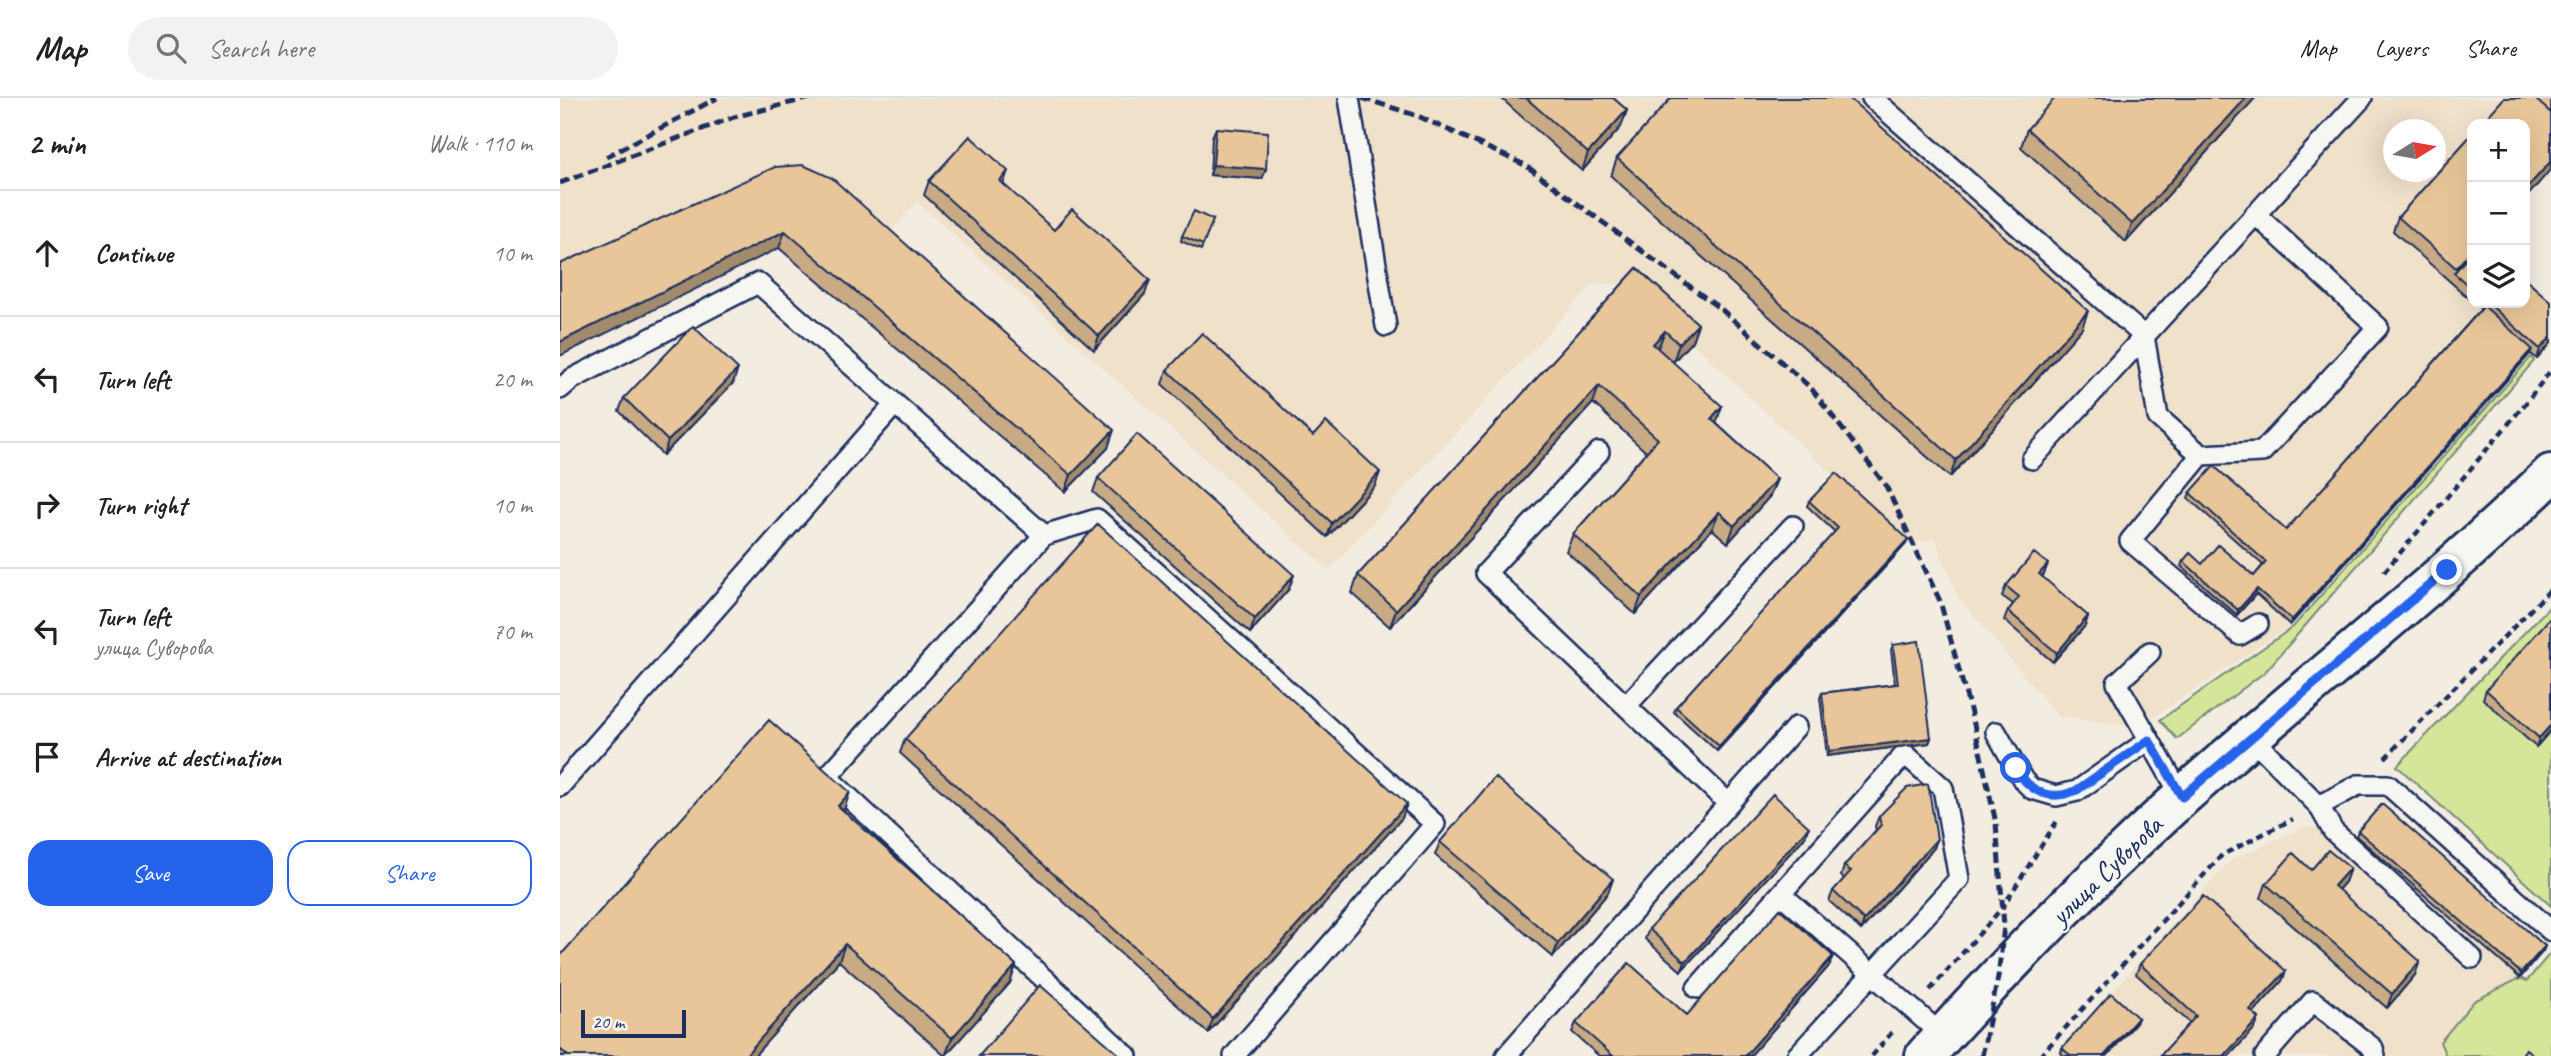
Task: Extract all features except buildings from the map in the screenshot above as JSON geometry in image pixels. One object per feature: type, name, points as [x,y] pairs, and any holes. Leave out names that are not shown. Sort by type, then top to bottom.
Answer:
[{"type":"main road","name":"улица Суворова","points":[[1934,1046],[1998,977],[2182,797],[2447,570],[2551,474]]},
{"type":"lane","points":[[1349,98],[1386,326]]},
{"type":"lane","points":[[1872,98],[2144,336],[2158,417],[2201,455],[2262,452],[2378,327],[2255,214]]},
{"type":"lane","points":[[2032,459],[2362,98]]},
{"type":"lane","points":[[560,389],[572,379],[758,283],[1044,535]]},
{"type":"lane","points":[[560,786],[895,404]]},
{"type":"lane","points":[[1599,452],[1486,573],[1728,803]]},
{"type":"lane","points":[[2201,455],[2130,541],[2240,635],[2259,624]]},
{"type":"lane","points":[[1127,1056],[827,777],[1044,535],[1097,519],[1435,824],[1234,1056]]},
{"type":"lane","points":[[1626,706],[1794,526]]},
{"type":"lane","points":[[2150,652],[2117,682],[2182,797]]},
{"type":"lane","points":[[1506,1056],[1796,727]]},
{"type":"lane","points":[[1996,732],[2023,780],[2032,789],[2056,796],[2077,790],[2149,740]]},
{"type":"lane","points":[[2251,737],[2319,806],[2333,831],[2472,958]]},
{"type":"lane","points":[[1697,988],[1905,754],[1943,789],[1959,879],[1797,1056]]},
{"type":"lane","points":[[2319,806],[2358,785],[2388,785],[2551,931]]},
{"type":"lane","points":[[1781,894],[1913,1009],[1934,1046]]},
{"type":"lane","points":[[2265,1056],[2313,1001],[2373,1048],[2375,1056]]},
{"type":"path","points":[[2380,577],[2551,370]]},
{"type":"path","points":[[2358,785],[2551,589]]},
{"type":"path","points":[[1872,1056],[2002,908],[2077,790]]},
{"type":"path","points":[[2040,1056],[2221,855],[2319,806]]},
{"type":"shaded area","points":[[560,98],[2551,98],[2530,119],[2467,119],[2467,308],[2530,308],[2530,305],[2551,315],[2551,343],[2537,359],[2530,354],[2291,625],[2152,718],[2124,725],[2058,716],[1958,597],[1935,538],[1906,544],[1631,285],[1593,284],[1329,570],[917,202],[880,244],[825,196],[560,279]]},
{"type":"shaded area","points":[[2307,826],[2356,836],[2520,978],[2474,1001],[2440,1042],[2446,1056],[2054,1056],[2231,860]]},
{"type":"green space","points":[[2531,357],[2534,361],[2266,671],[2177,739],[2160,720],[2293,627]]},
{"type":"green space","points":[[2551,605],[2551,906],[2397,766]]},
{"type":"green space","points":[[2551,952],[2551,1056],[2446,1056],[2440,1042],[2474,1001],[2520,978],[2527,981]]},
{"type":"railway","points":[[606,157],[717,98]]},
{"type":"railway","points":[[560,183],[734,117],[810,98]]},
{"type":"railway","points":[[1362,98],[1418,116],[1525,165],[1722,310],[1811,388],[1886,486],[1940,601],[1974,724],[1996,823],[2004,926],[1998,977],[1982,1056]]},
{"type":"route","points":[[2016,768],[2032,789],[2056,796],[2067,795],[2149,740],[2182,797],[2447,570]]}]
